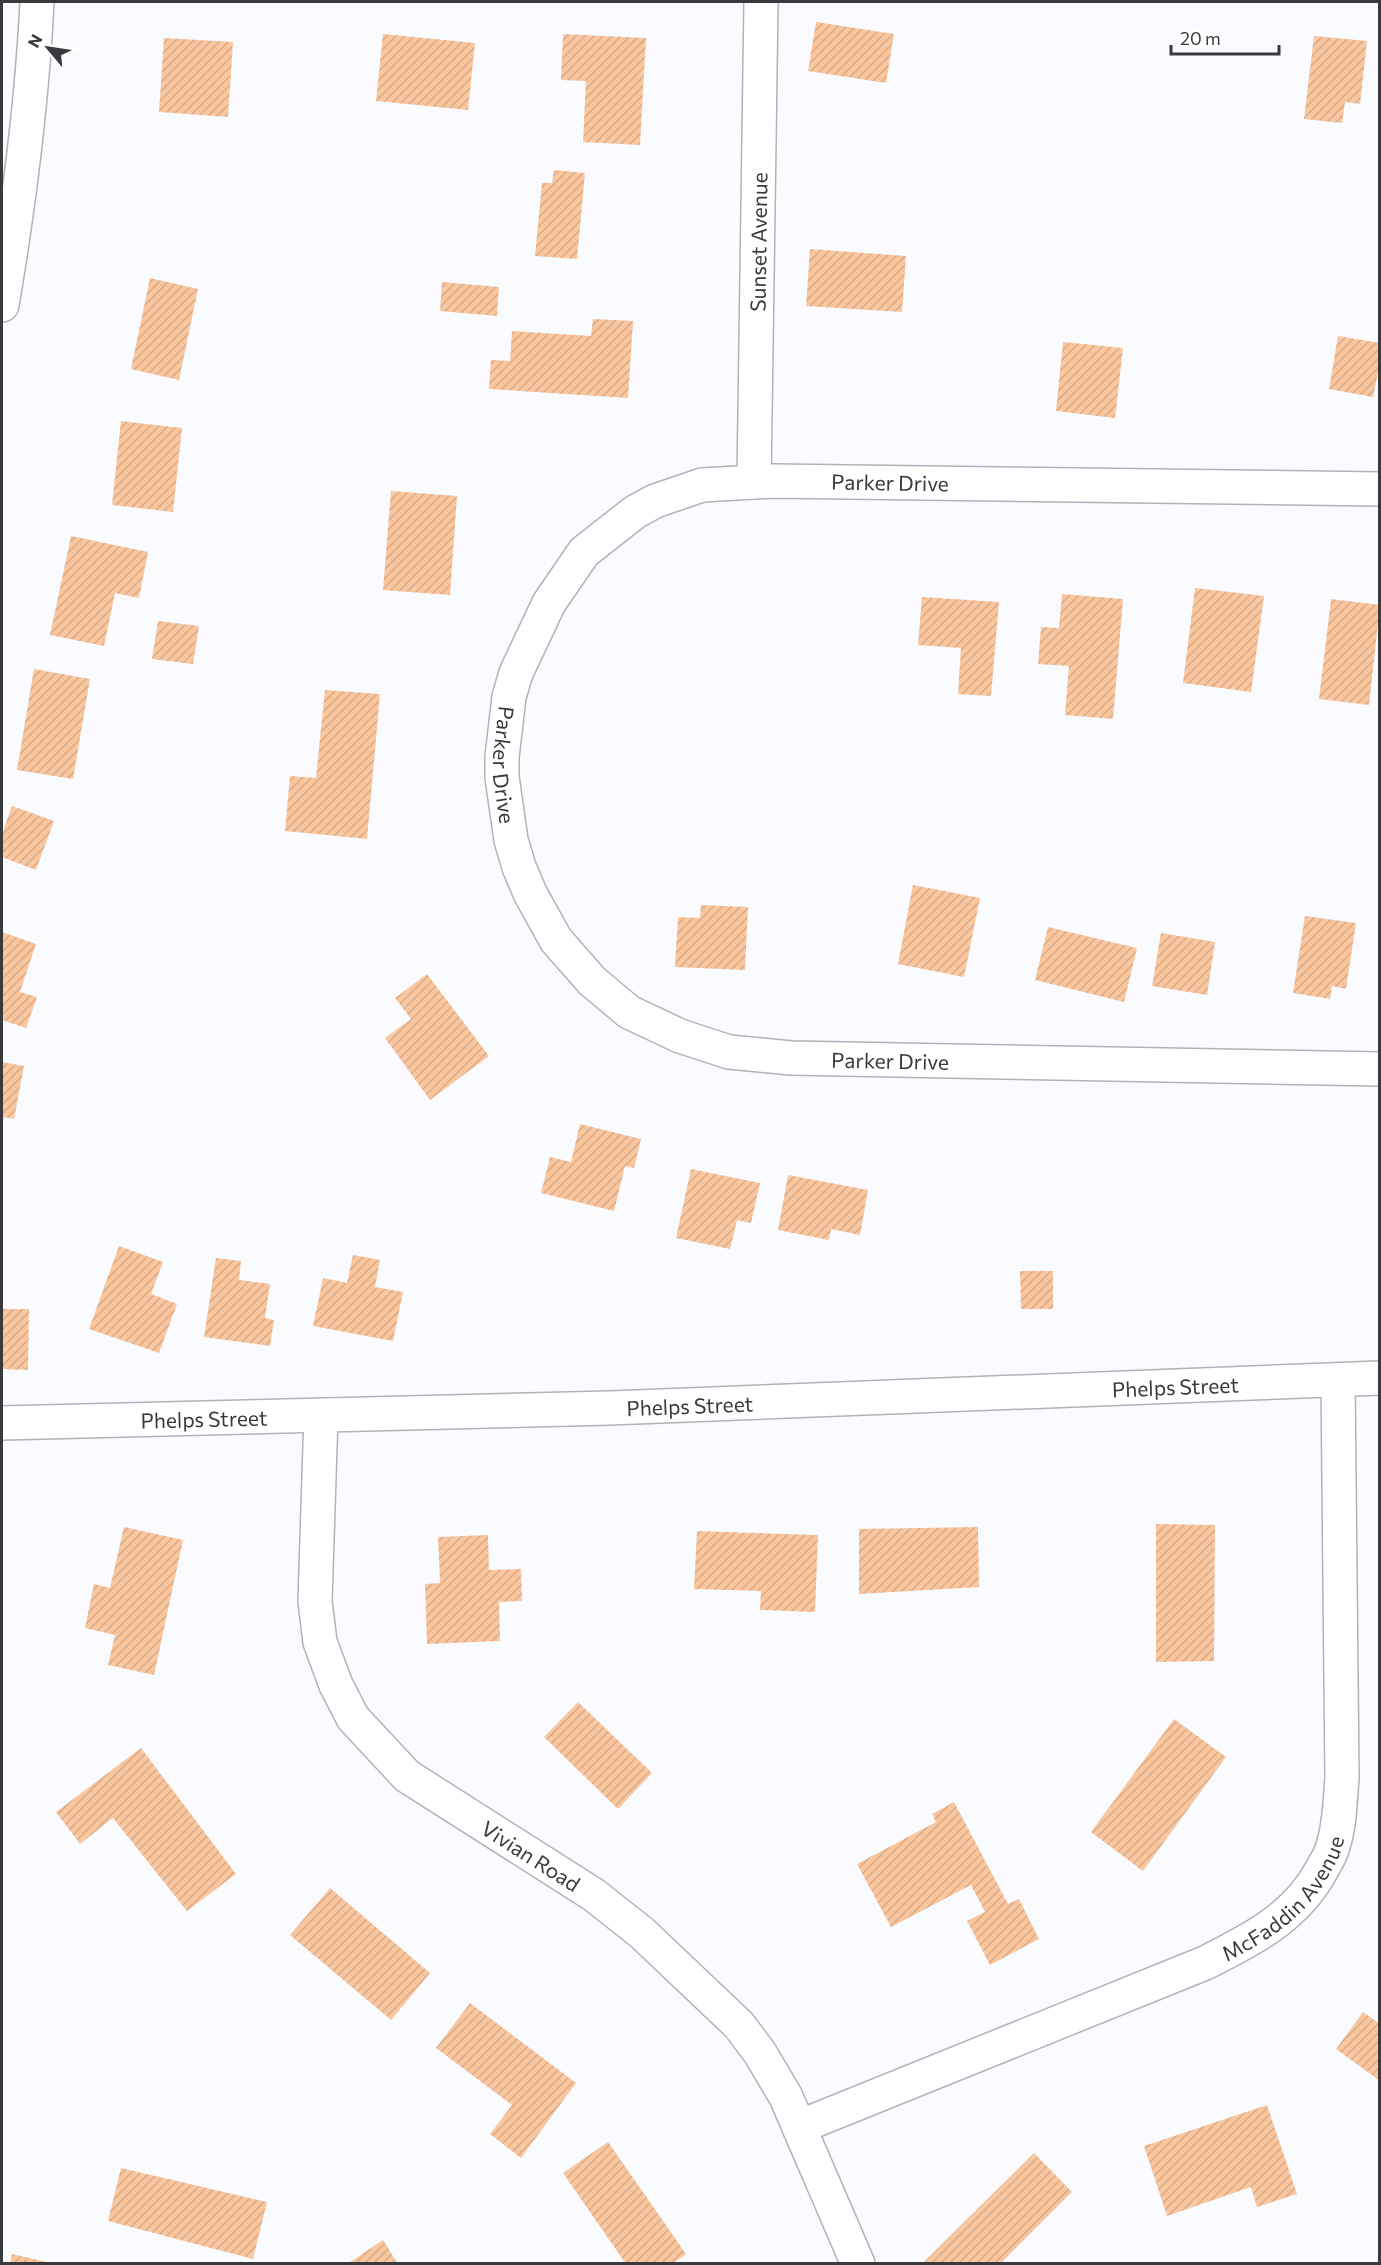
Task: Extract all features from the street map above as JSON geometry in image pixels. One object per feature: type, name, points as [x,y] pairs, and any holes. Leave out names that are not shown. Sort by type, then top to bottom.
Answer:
[{"type":"street","points":[[2,305],[18,206],[34,69],[37,2]]},
{"type":"street","name":"Sunset Avenue","points":[[754,482],[761,2]]},
{"type":"street","name":"Parker Drive","points":[[1380,489],[774,481],[702,485],[655,501],[635,513],[584,552],[549,603],[514,681],[509,697],[502,757],[502,777],[511,840],[530,893],[556,940],[592,981],[629,1012],[680,1036],[729,1052],[791,1058],[1380,1070]]},
{"type":"street","name":"Phelps Street","points":[[2,1423],[610,1408],[1380,1378]]},
{"type":"street","name":"McFaddin Avenue","points":[[799,2127],[1205,1963],[1279,1922],[1311,1887],[1333,1849],[1338,1824],[1342,1778],[1338,1380]]},
{"type":"street","name":"Vivian Road","points":[[321,1415],[316,1611],[320,1642],[336,1685],[353,1718],[407,1776],[594,1895],[642,1933],[739,2025],[760,2053],[786,2097],[858,2264]]},
{"type":"building","points":[[816,22],[894,34],[886,83],[808,71]]},
{"type":"building","points":[[383,34],[475,43],[468,110],[376,101]]},
{"type":"building","points":[[563,34],[646,38],[640,145],[583,142],[586,81],[561,80]]},
{"type":"building","points":[[1314,36],[1367,41],[1360,104],[1345,102],[1342,123],[1304,119]]},
{"type":"building","points":[[164,38],[233,42],[228,117],[159,112]]},
{"type":"building","points":[[554,170],[585,173],[577,259],[535,256],[542,183],[552,183]]},
{"type":"building","points":[[810,249],[906,256],[902,312],[806,306]]},
{"type":"building","points":[[150,278],[198,289],[179,380],[131,369]]},
{"type":"building","points":[[442,282],[499,287],[497,316],[440,311]]},
{"type":"building","points":[[593,319],[633,321],[628,398],[489,389],[491,360],[510,361],[512,331],[591,336]]},
{"type":"building","points":[[1338,336],[1380,343],[1380,363],[1373,397],[1329,389]]},
{"type":"building","points":[[1063,342],[1123,348],[1115,418],[1056,411]]},
{"type":"building","points":[[121,421],[182,428],[173,512],[112,505]]},
{"type":"building","points":[[391,491],[457,496],[450,595],[383,590]]},
{"type":"building","points":[[71,536],[148,552],[139,598],[115,593],[104,646],[50,635]]},
{"type":"building","points":[[1195,588],[1264,596],[1251,692],[1183,683]]},
{"type":"building","points":[[1062,594],[1123,599],[1113,719],[1065,715],[1069,666],[1038,664],[1041,627],[1059,628]]},
{"type":"building","points":[[922,597],[999,602],[991,696],[958,694],[961,648],[918,645]]},
{"type":"building","points":[[1331,599],[1380,605],[1369,705],[1319,699]]},
{"type":"building","points":[[158,621],[199,626],[193,664],[152,659]]},
{"type":"building","points":[[34,669],[90,679],[73,779],[17,770]]},
{"type":"building","points":[[325,690],[380,694],[367,839],[285,831],[290,776],[316,778]]},
{"type":"building","points":[[12,806],[54,821],[36,870],[2,857],[2,834]]},
{"type":"building","points":[[913,885],[980,898],[964,977],[898,964]]},
{"type":"building","points":[[701,905],[748,907],[745,970],[675,967],[678,917],[700,918]]},
{"type":"building","points":[[1305,916],[1356,923],[1346,989],[1332,986],[1330,999],[1293,993]]},
{"type":"building","points":[[1048,927],[1137,948],[1124,1002],[1035,980]]},
{"type":"building","points":[[2,932],[36,944],[20,992],[37,997],[26,1028],[2,1020]]},
{"type":"building","points":[[1161,933],[1215,942],[1207,995],[1152,986]]},
{"type":"building","points":[[427,974],[489,1056],[430,1100],[385,1038],[411,1019],[395,998]]},
{"type":"building","points":[[2,1062],[24,1066],[14,1119],[4,1117],[3,1122]]},
{"type":"building","points":[[580,1124],[641,1139],[634,1168],[625,1166],[614,1211],[541,1193],[550,1157],[571,1162]]},
{"type":"building","points":[[691,1169],[760,1183],[751,1223],[737,1220],[730,1249],[676,1238]]},
{"type":"building","points":[[788,1175],[868,1190],[860,1235],[831,1229],[829,1240],[778,1230]]},
{"type":"building","points":[[119,1246],[163,1262],[151,1294],[177,1304],[159,1353],[89,1329]]},
{"type":"building","points":[[353,1255],[380,1260],[375,1287],[403,1292],[393,1341],[313,1326],[323,1278],[347,1283]]},
{"type":"building","points":[[216,1258],[241,1261],[239,1280],[270,1284],[265,1318],[274,1320],[270,1346],[204,1337]]},
{"type":"building","points":[[1020,1271],[1053,1271],[1053,1309],[1021,1309]]},
{"type":"building","points":[[2,1309],[29,1309],[28,1370],[2,1369]]},
{"type":"building","points":[[1156,1524],[1215,1525],[1214,1661],[1156,1662]]},
{"type":"building","points":[[124,1527],[183,1540],[154,1675],[108,1665],[115,1635],[85,1628],[94,1584],[110,1588]]},
{"type":"building","points":[[978,1527],[979,1587],[859,1594],[859,1529]]},
{"type":"building","points":[[697,1531],[818,1535],[815,1612],[760,1610],[761,1591],[694,1589]]},
{"type":"building","points":[[488,1535],[489,1570],[521,1569],[522,1601],[499,1602],[500,1641],[427,1644],[425,1584],[440,1583],[438,1537]]},
{"type":"building","points":[[578,1702],[652,1773],[618,1809],[544,1737]]},
{"type":"building","points":[[1174,1719],[1226,1757],[1143,1871],[1091,1832]]},
{"type":"building","points":[[141,1748],[236,1874],[187,1911],[113,1818],[80,1844],[56,1812]]},
{"type":"building","points":[[954,1802],[1008,1904],[1019,1899],[1039,1939],[990,1965],[967,1921],[985,1912],[971,1885],[891,1927],[857,1864],[936,1822],[932,1814]]},
{"type":"building","points":[[330,1888],[430,1973],[391,2020],[290,1935]]},
{"type":"building","points":[[470,2003],[576,2083],[521,2158],[490,2134],[512,2105],[436,2048]]},
{"type":"building","points":[[1363,2012],[1380,2024],[1380,2081],[1336,2049]]},
{"type":"building","points":[[1267,2105],[1297,2194],[1257,2207],[1251,2187],[1167,2216],[1144,2146]]},
{"type":"building","points":[[608,2142],[686,2254],[672,2264],[626,2264],[563,2173]]},
{"type":"building","points":[[1034,2153],[1072,2192],[1000,2264],[922,2264]]},
{"type":"building","points":[[121,2168],[267,2202],[253,2259],[108,2221]]},
{"type":"building","points":[[383,2240],[398,2264],[347,2264]]},
{"type":"building","points":[[12,2254],[51,2263],[51,2264],[10,2264]]}]
